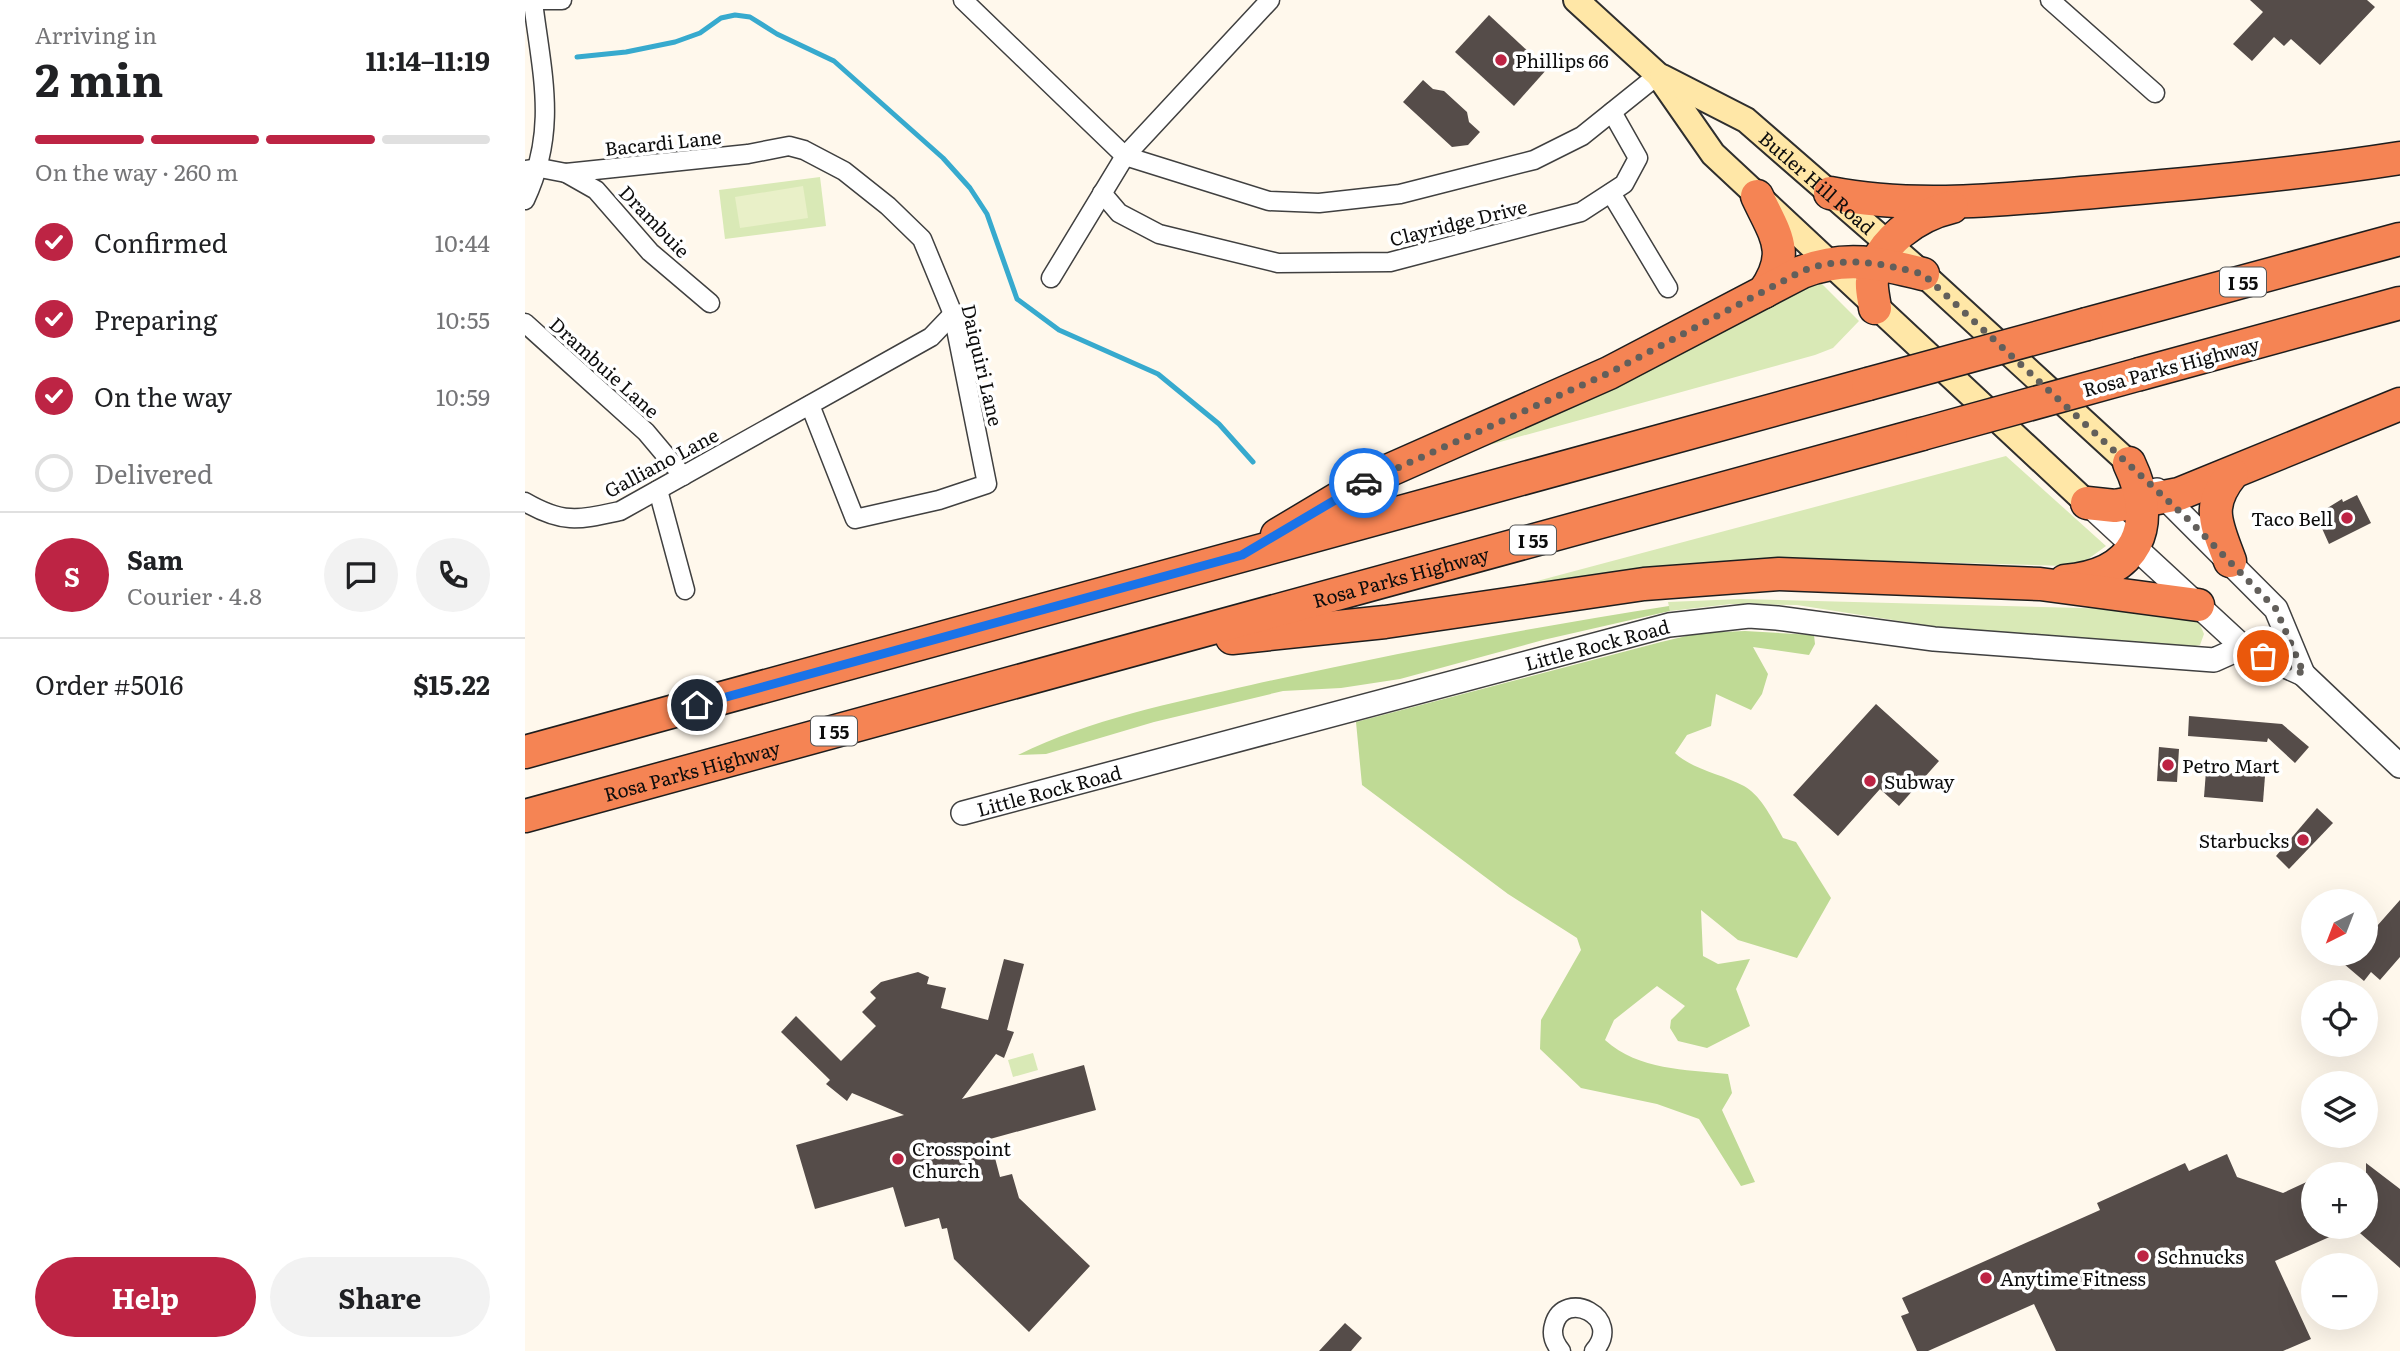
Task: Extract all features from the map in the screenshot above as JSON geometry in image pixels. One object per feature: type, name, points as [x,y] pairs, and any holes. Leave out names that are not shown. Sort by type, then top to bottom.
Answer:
[{"type":"highway","points":[[1830,193],[1860,199],[1974,202],[2271,177],[2400,158]]},
{"type":"highway","points":[[1757,196],[1779,247],[1780,263],[1765,292]]},
{"type":"highway","points":[[1875,308],[1872,281],[1884,255],[1918,218],[1974,202]]},
{"type":"highway","name":"I 55","points":[[525,752],[2400,239]]},
{"type":"highway","points":[[1242,555],[1374,477],[1609,373],[1826,262],[1884,255],[1923,274]]},
{"type":"highway","name":"Rosa Parks Highway","points":[[525,816],[2400,303]]},
{"type":"highway","points":[[2087,503],[2115,506],[2155,501],[2232,474],[2400,404]]},
{"type":"highway","points":[[2129,463],[2155,501]]},
{"type":"highway","points":[[2230,561],[2215,521],[2215,503],[2220,489],[2232,474]]},
{"type":"highway","points":[[2040,584],[2077,580],[2105,573],[2134,547],[2155,501]]},
{"type":"highway","points":[[1143,647],[1385,622],[1644,584],[1712,577],[1846,575],[2040,584],[2198,605]]},
{"type":"main road","name":"Butler Hill Road","points":[[1576,0],[1658,75],[1713,154],[2087,503]]},
{"type":"main road","name":"Butler Hill Road","points":[[1658,75],[1746,120],[1830,193],[1884,255]]},
{"type":"main road","points":[[1923,274],[2129,463]]},
{"type":"street","points":[[525,200],[532,169],[547,127],[530,1],[562,0]]},
{"type":"street","name":"Clayridge Drive","points":[[963,0],[1125,156],[1269,201],[1319,203],[1424,189],[1534,160],[1582,136],[1658,75]]},
{"type":"street","points":[[1051,278],[1125,156],[1270,0]]},
{"type":"street","points":[[2050,0],[2155,93]]},
{"type":"street","name":"Clayridge Drive","points":[[1102,193],[1119,213],[1159,234],[1278,263],[1390,262],[1581,212],[1611,193],[1624,184],[1637,158],[1612,112]]},
{"type":"street","name":"Bacardi Lane","points":[[532,169],[566,173],[748,154],[789,146],[804,150]]},
{"type":"street","name":"Daiquiri Lane","points":[[804,150],[844,171],[888,206],[922,239],[953,314],[987,484],[939,500],[855,519],[810,405]]},
{"type":"street","name":"Drambuie","points":[[566,173],[596,190],[650,252],[710,303]]},
{"type":"street","points":[[1611,193],[1668,288]]},
{"type":"street","name":"Galliano Lane","points":[[525,502],[550,516],[572,521],[620,511],[931,337],[953,314]]},
{"type":"street","name":"Drambuie Lane","points":[[525,323],[646,432],[683,476]]},
{"type":"street","points":[[657,490],[685,590]]},
{"type":"street","name":"Butler Hill Road","points":[[2155,501],[2230,561],[2276,609],[2304,674]]},
{"type":"street","name":"Butler Hill Road","points":[[2087,503],[2243,647],[2304,674],[2400,766]]},
{"type":"street","name":"Little Rock Road","points":[[963,813],[1669,625],[1695,621],[1749,616],[1934,639],[2214,660],[2243,647]]},
{"type":"street","points":[[1561,1351],[1554,1341],[1553,1326],[1562,1313],[1576,1308],[1591,1312],[1601,1325],[1600,1342],[1594,1351]]},
{"type":"green space","points":[[820,177],[826,226],[725,239],[719,190]]},
{"type":"green space","points":[[803,186],[808,218],[740,228],[735,197]]},
{"type":"green space","points":[[1817,279],[1859,321],[1833,348],[1464,452],[1608,389],[1698,345]]},
{"type":"green space","points":[[2006,456],[2106,546],[2084,562],[2067,566],[1890,561],[1721,562],[1515,587]]},
{"type":"green space","points":[[1741,599],[2160,610],[2187,614],[2197,621],[2204,634],[2200,645],[2190,647],[1944,628],[1797,605],[1731,604],[1670,611],[1668,602]]},
{"type":"green space","points":[[1669,606],[1670,611],[1543,640],[1400,679],[1341,688],[1283,691],[1154,722],[1046,754],[1018,755],[1074,731],[1192,698],[1407,652]]},
{"type":"green space","points":[[1745,631],[1814,635],[1815,644],[1809,655],[1753,647],[1768,674],[1762,694],[1751,710],[1716,694],[1711,726],[1687,735],[1675,753],[1690,764],[1750,790],[1767,809],[1783,838],[1796,842],[1831,898],[1797,958],[1738,940],[1701,910],[1703,956],[1718,964],[1750,959],[1736,989],[1750,1026],[1707,1048],[1678,1041],[1670,1028],[1671,1020],[1685,1006],[1657,986],[1614,1020],[1605,1040],[1633,1058],[1648,1063],[1728,1074],[1732,1093],[1722,1110],[1755,1182],[1741,1186],[1699,1119],[1657,1104],[1581,1088],[1540,1049],[1541,1020],[1581,950],[1577,938],[1508,894],[1362,785],[1356,722],[1699,633]]},
{"type":"green space","points":[[1033,1053],[1038,1070],[1013,1077],[1008,1060]]},
{"type":"building","points":[[2250,0],[2367,0],[2375,7],[2320,65],[2291,39],[2284,46],[2274,37],[2252,61],[2233,44],[2263,12]]},
{"type":"building","name":"Phillips 66","points":[[1489,15],[1547,69],[1514,106],[1455,52]]},
{"type":"building","points":[[1423,80],[1433,89],[1444,91],[1467,112],[1469,122],[1480,132],[1468,145],[1452,147],[1403,102]]},
{"type":"building","name":"Taco Bell","points":[[2357,495],[2371,523],[2329,544],[2316,515],[2342,499],[2343,502]]},
{"type":"building","points":[[1876,704],[1939,761],[1899,806],[1880,789],[1838,836],[1793,795]]},
{"type":"building","name":"Petro Mart","points":[[2189,716],[2282,724],[2309,747],[2295,763],[2268,738],[2267,742],[2188,736]]},
{"type":"building","name":"Petro Mart","points":[[2159,747],[2179,749],[2177,782],[2157,781]]},
{"type":"building","name":"Petro Mart","points":[[2206,771],[2265,776],[2263,802],[2204,797]]},
{"type":"building","name":"Starbucks","points":[[2317,808],[2333,823],[2289,869],[2276,856]]},
{"type":"building","points":[[2400,900],[2400,957],[2380,980],[2371,972],[2363,980],[2346,966],[2378,966],[2378,925]]},
{"type":"building","name":"Crosspoint Church","points":[[1004,959],[1024,964],[1007,1030],[1014,1032],[1004,1058],[996,1054],[962,1099],[1084,1065],[1096,1110],[990,1139],[1000,1177],[1012,1174],[1019,1198],[1090,1266],[1029,1332],[954,1259],[947,1228],[942,1229],[939,1218],[905,1227],[893,1187],[815,1209],[796,1145],[904,1115],[852,1093],[847,1101],[826,1084],[830,1080],[781,1032],[796,1016],[841,1061],[876,1026],[862,1012],[876,998],[870,992],[881,982],[918,972],[929,977],[927,984],[946,988],[941,1008],[988,1020]]},
{"type":"building","name":"Schnucks","points":[[2227,1154],[2237,1177],[2283,1193],[2301,1185],[2301,1239],[2325,1239],[2275,1261],[2301,1317],[2301,1330],[2307,1330],[2311,1339],[2283,1351],[2056,1351],[2034,1304],[1928,1351],[1917,1351],[1901,1316],[1909,1313],[1902,1298],[2100,1210],[2097,1203],[2185,1163],[2189,1171]]},
{"type":"building","points":[[2378,1172],[2400,1189],[2400,1268],[2367,1239],[2378,1239]]},
{"type":"building","points":[[1345,1323],[1362,1338],[1351,1351],[1319,1351]]},
{"type":"waterway","points":[[577,57],[626,52],[675,42],[700,33],[721,18],[735,15],[750,17],[777,34],[834,61],[943,158],[970,188],[987,214],[1017,299],[1059,330],[1158,374],[1219,424],[1253,462]]},
{"type":"way so far","points":[[1364,483],[1609,373],[1675,341],[1802,271],[1826,262],[1885,265],[1923,274],[2191,522],[2276,609],[2304,674],[2263,656]]},
{"type":"place","name":"Phillips 66","points":[[1501,60]]},
{"type":"place","name":"Taco Bell","points":[[2347,518]]},
{"type":"place","name":"Petro Mart","points":[[2168,765]]},
{"type":"place","name":"Subway","points":[[1870,781]]},
{"type":"place","name":"Starbucks","points":[[2303,840]]},
{"type":"place","name":"Crosspoint Church","points":[[898,1159]]},
{"type":"place","name":"Schnucks","points":[[2143,1256]]},
{"type":"place","name":"Anytime Fitness","points":[[1986,1278]]},
{"type":"route","points":[[697,705],[1242,555],[1364,483]]}]
